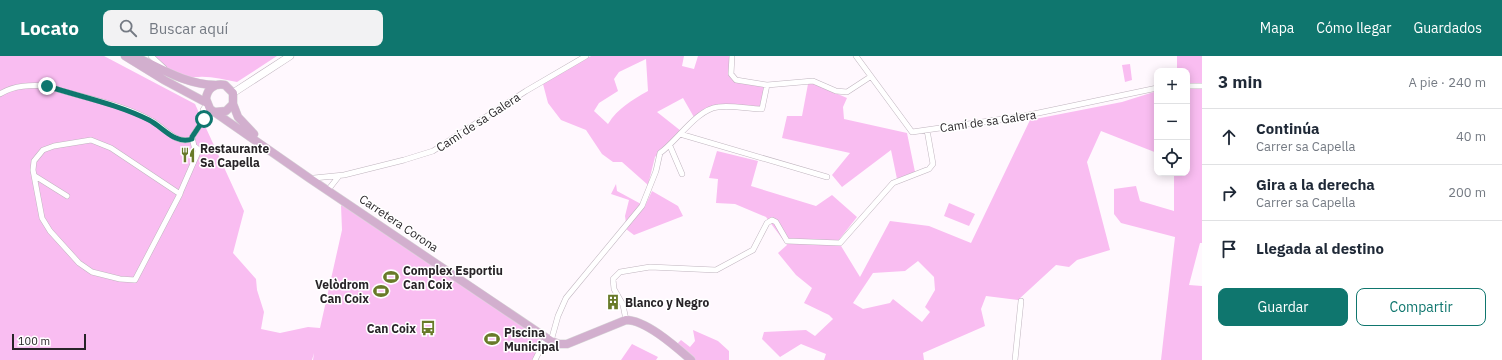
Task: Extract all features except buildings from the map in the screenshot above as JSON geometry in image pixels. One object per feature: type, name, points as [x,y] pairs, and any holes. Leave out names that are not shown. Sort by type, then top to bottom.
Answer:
[{"type":"main road","points":[[126,56],[164,80],[207,103],[215,112],[226,111],[233,104],[233,93],[225,85],[198,84],[134,56]]},
{"type":"main road","points":[[207,103],[207,93],[216,85]]},
{"type":"main road","name":"Carretera Corona","points":[[233,104],[238,117],[248,130],[314,178],[325,188]]},
{"type":"main road","name":"Carretera Corona","points":[[215,112],[548,339],[560,344],[567,344],[626,320]]},
{"type":"main road","points":[[626,320],[638,323],[665,339],[691,360]]},
{"type":"street","points":[[151,56],[169,72]]},
{"type":"street","points":[[233,93],[290,56]]},
{"type":"street","name":"Camí de sa Galera","points":[[314,178],[339,176],[404,160],[433,151],[526,91],[586,56]]},
{"type":"street","points":[[732,56],[731,74],[736,80],[767,85],[814,81],[836,91],[847,92],[870,77]]},
{"type":"street","name":"Camí de sa Galera","points":[[856,56],[912,132],[1024,116],[1154,89]]},
{"type":"street","points":[[0,94],[9,89],[35,85],[47,86],[133,112],[154,122],[178,139],[184,141],[192,139]]},
{"type":"street","points":[[535,360],[548,339],[566,298],[642,206],[656,171],[660,153],[670,146],[680,134],[704,113],[718,106],[762,109],[767,85]]},
{"type":"street","points":[[1190,86],[1202,86]]},
{"type":"street","points":[[180,194],[111,148],[90,140],[54,146],[43,150],[34,161],[34,176],[42,218],[50,231],[79,263],[92,272],[120,279],[135,280],[180,194],[199,150],[194,146],[192,137],[204,119],[203,110],[207,103]]},
{"type":"street","points":[[626,320],[623,305],[614,289],[614,279],[620,272],[650,267],[716,270],[753,250],[767,223],[772,220],[776,222],[787,241],[840,243],[893,183],[929,169],[933,164],[927,130]]},
{"type":"street","points":[[680,134],[827,177]]},
{"type":"street","points":[[670,146],[682,174]]},
{"type":"street","points":[[34,176],[67,196]]},
{"type":"street","points":[[325,188],[339,176]]},
{"type":"street","points":[[325,188],[330,177]]},
{"type":"street","points":[[1015,360],[1022,301]]},
{"type":"shaded area","points":[[0,56],[104,56],[195,104],[244,211],[233,253],[256,279],[257,290],[264,312],[261,329],[280,333],[308,327],[320,328],[342,230],[341,205],[354,212],[541,338],[542,343],[532,360],[313,360],[314,353],[312,360],[0,360]]},
{"type":"shaded area","points":[[151,56],[277,56],[237,82],[204,77],[185,79],[167,70]]},
{"type":"shaded area","points":[[591,56],[684,56],[682,66],[694,69],[698,56],[730,56],[730,75],[735,80],[763,86],[765,89],[760,107],[733,104],[719,105],[704,112],[695,119],[683,98],[657,112],[681,131],[655,157],[648,185],[622,162],[613,162],[602,154],[586,130],[561,120],[548,103],[543,84]],"holes":[[[646,59],[648,91],[631,101],[616,113],[608,124],[594,111],[599,103],[618,91],[614,79],[619,72]]]},
{"type":"shaded area","points":[[1177,56],[1202,56],[1202,243],[1200,243],[1189,285],[1202,286],[1202,360],[1161,360],[1175,237],[1121,223],[1114,214],[1114,189],[1136,186],[1140,201],[1174,211],[1174,176],[1190,176],[1190,68],[1177,68]]},
{"type":"shaded area","points":[[1130,64],[1132,80],[1125,82],[1122,65]]},
{"type":"shaded area","points":[[812,83],[847,98],[843,107],[844,119],[907,133],[915,172],[897,179],[891,150],[842,187],[832,175],[850,153],[782,138],[787,116],[802,116],[808,84]]},
{"type":"shaded area","points":[[1154,92],[1154,152],[1101,131],[1087,162],[1110,250],[1077,260],[1069,267],[1056,265],[1018,300],[986,296],[981,309],[985,326],[923,353],[924,360],[824,360],[826,354],[801,344],[780,357],[762,339],[764,332],[806,330],[815,336],[833,319],[829,315],[804,303],[812,288],[796,275],[778,253],[787,245],[766,217],[735,204],[716,203],[718,179],[709,178],[717,151],[758,161],[751,186],[816,206],[832,195],[857,217],[838,241],[860,277],[890,221],[929,226],[971,243],[1030,120],[1122,102]],"holes":[[[918,261],[934,277],[935,290],[925,307],[930,312],[922,322],[893,299],[890,303],[863,309],[853,303],[873,273],[905,271]]]},
{"type":"shaded area","points":[[616,184],[617,191],[641,204],[626,223],[625,216],[629,200],[611,194]]},
{"type":"shaded area","points":[[652,191],[678,206],[683,216],[634,235],[626,229],[645,206]]},
{"type":"shaded area","points":[[949,203],[975,214],[969,226],[944,216]]},
{"type":"shaded area","points":[[693,330],[718,341],[729,351],[729,360],[695,360],[677,344],[681,340],[690,347],[695,341]]},
{"type":"shaded area","points":[[632,344],[658,357],[656,360],[621,360]]},
{"type":"place","name":"Restaurante Sa Capella","points":[[188,155]]},
{"type":"place","name":"Complex Esportiu Can Coix","points":[[391,277]]},
{"type":"place","name":"Velòdrom Can Coix","points":[[381,291]]},
{"type":"place","name":"Blanco y Negro","points":[[613,302]]},
{"type":"place","name":"Can Coix","points":[[428,328]]},
{"type":"place","name":"Piscina Municipal","points":[[492,339]]},
{"type":"route","points":[[47,86],[133,112],[154,122],[160,128],[184,141],[192,139],[204,119]]}]
